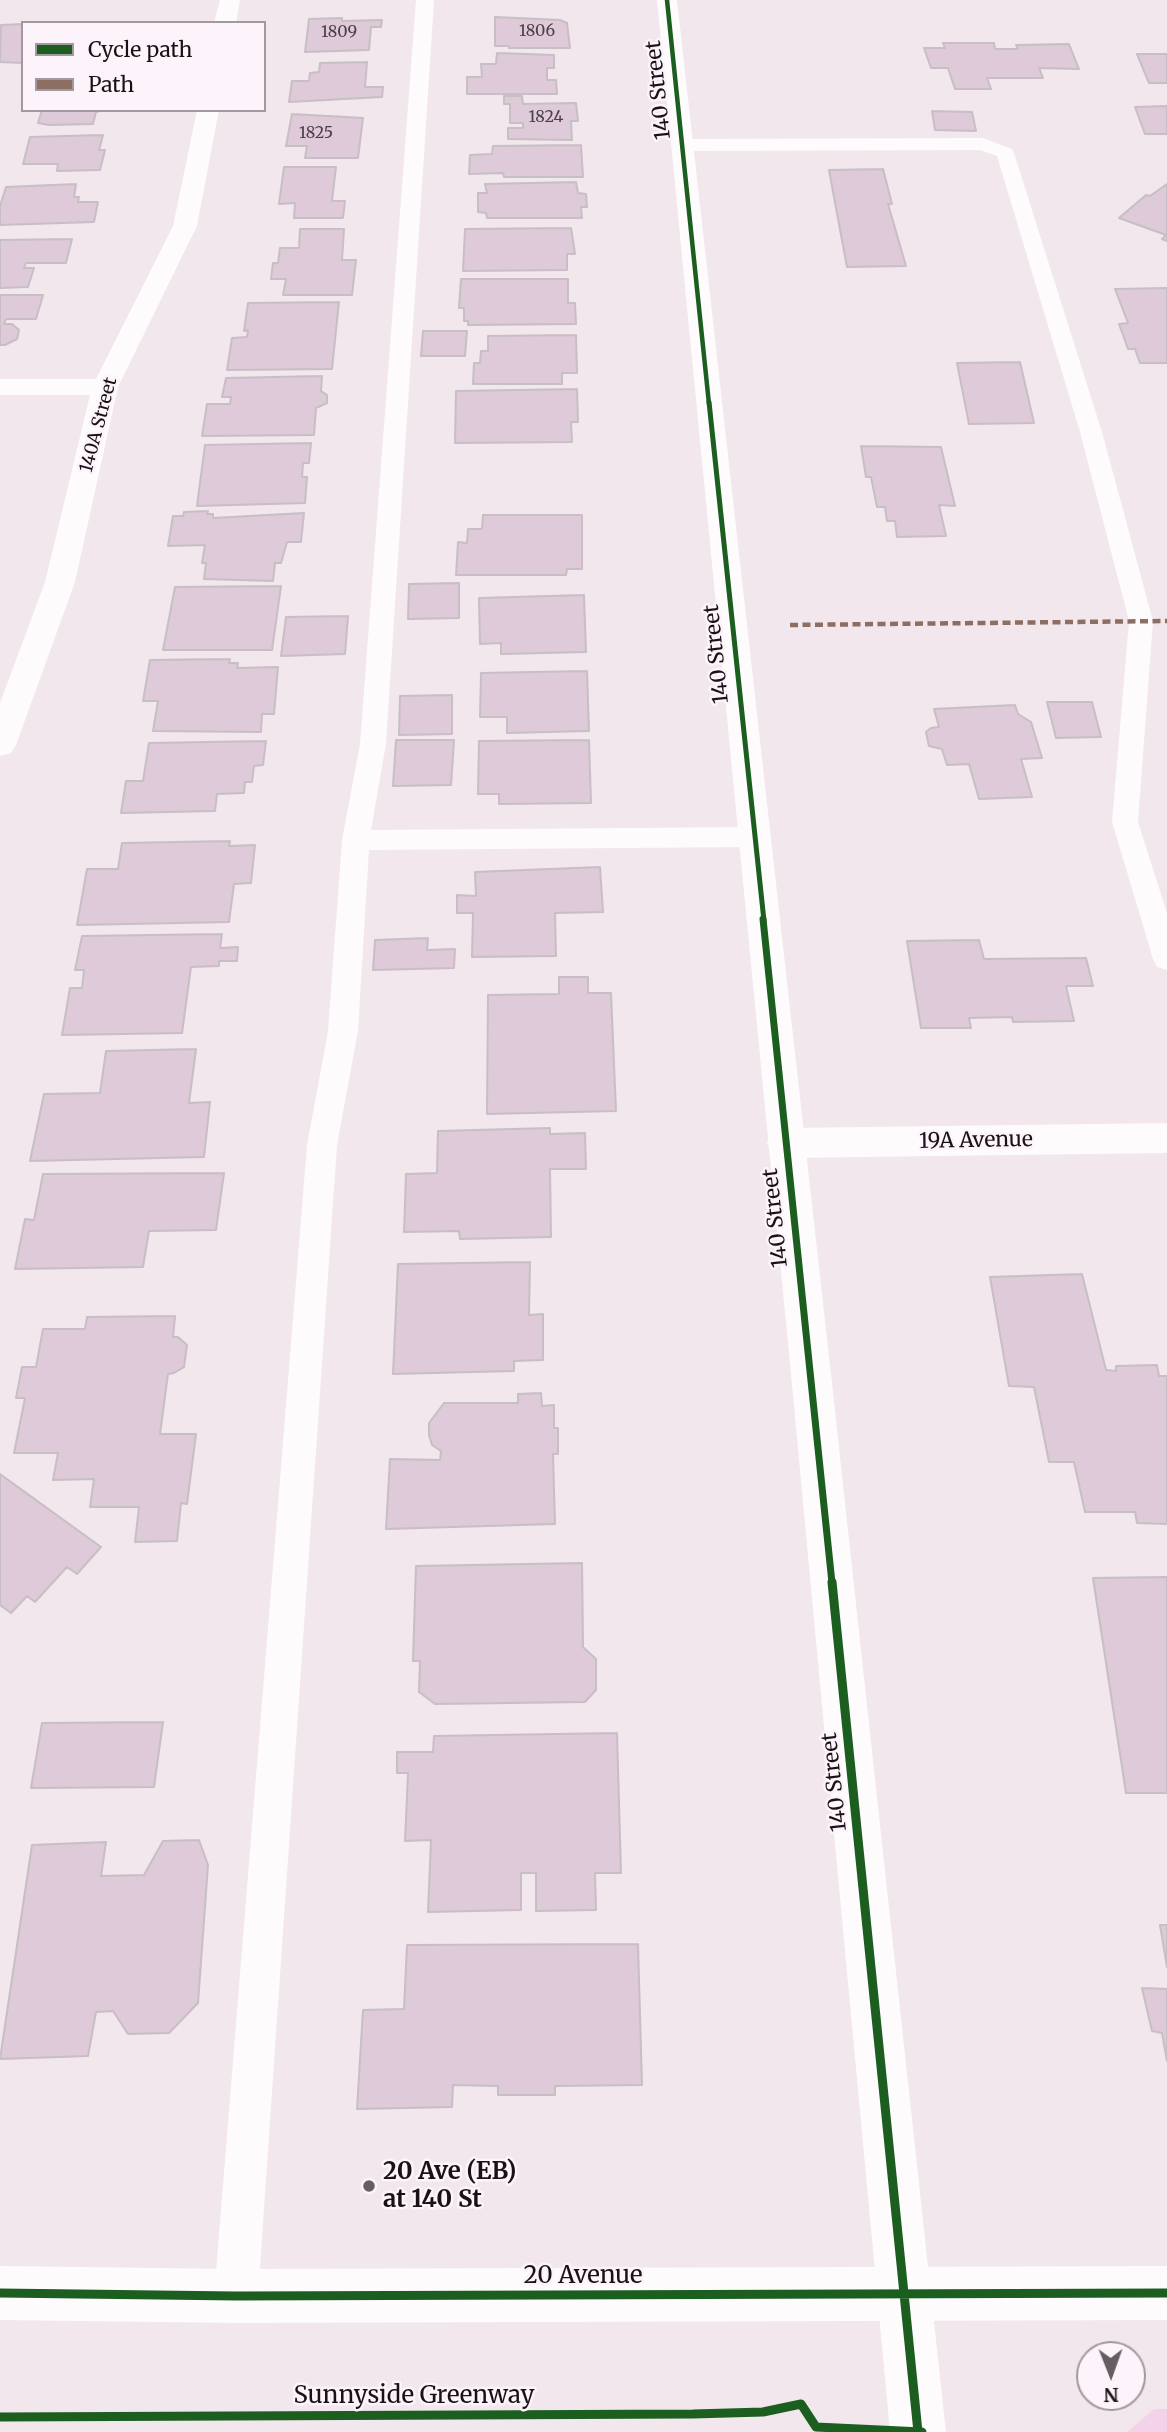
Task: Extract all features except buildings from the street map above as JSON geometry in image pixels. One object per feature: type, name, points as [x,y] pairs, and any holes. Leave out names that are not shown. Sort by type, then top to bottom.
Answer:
[{"type":"main road","points":[[225,21],[230,0]]},
{"type":"main road","name":"140 Street","points":[[667,0],[918,2432]]},
{"type":"main road","name":"140A Street","points":[[0,745],[60,582],[105,387],[185,226],[208,112]]},
{"type":"main road","points":[[0,387],[105,387]]},
{"type":"main road","name":"19A Avenue","points":[[786,1143],[1167,1138]]},
{"type":"main road","name":"20 Avenue","points":[[0,2292],[236,2296],[1167,2293]]},
{"type":"lane","points":[[236,2296],[322,1145],[343,1031],[356,840],[373,744],[425,0]]},
{"type":"lane","points":[[682,145],[984,144],[1004,153],[1091,432],[1142,621],[1125,822],[1167,959]]},
{"type":"lane","points":[[356,840],[753,837]]},
{"type":"shaded area","points":[[1154,2409],[1167,2409],[1167,2432],[1127,2432]]},
{"type":"marked path","points":[[790,625],[1167,621]]},
{"type":"cycle path","points":[[667,0],[811,1374],[918,2432]]},
{"type":"cycle path","points":[[0,2293],[236,2296],[1167,2293]]},
{"type":"cycle path","name":"Sunnyside Greenway","points":[[0,2417],[693,2414],[763,2412],[801,2404],[816,2427],[922,2432]]},
{"type":"place","name":"20 Ave (EB) at 140 St","points":[[369,2186]]}]
